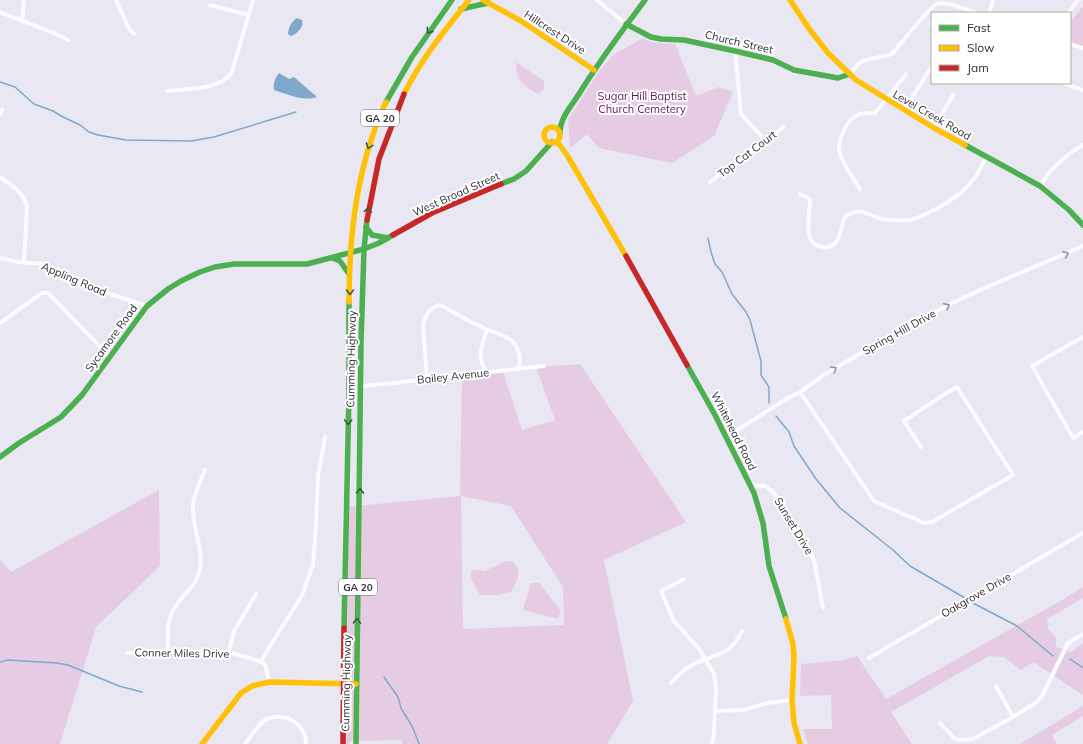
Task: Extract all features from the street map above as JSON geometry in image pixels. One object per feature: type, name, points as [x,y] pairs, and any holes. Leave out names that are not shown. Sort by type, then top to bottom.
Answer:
[{"type":"main road","name":"Cumming Highway","points":[[356,744],[364,249],[371,191],[379,159],[404,93],[426,55],[469,0]]},
{"type":"main road","points":[[564,117],[547,129],[545,136],[548,140],[553,142],[560,134],[560,126],[564,117],[594,70],[626,24],[645,0]]},
{"type":"main road","name":"Level Creek Road","points":[[790,0],[810,30],[848,75],[934,128],[986,158],[1040,186],[1069,210],[1083,225]]},
{"type":"main road","points":[[461,10],[486,1]]},
{"type":"main road","name":"Hillcrest Drive","points":[[486,1],[521,21],[594,70]]},
{"type":"main road","name":"Cumming Highway","points":[[343,744],[350,253],[353,217],[364,160],[388,96],[419,44],[450,2]]},
{"type":"main road","name":"Church Street","points":[[626,24],[651,37],[684,40],[735,51],[773,60],[794,70],[838,78],[848,75]]},
{"type":"main road","points":[[551,127],[556,128],[560,134]]},
{"type":"main road","name":"Whitehead Road","points":[[560,134],[567,155]]},
{"type":"main road","name":"West Broad Street","points":[[541,153],[545,136]]},
{"type":"main road","name":"West Broad Street","points":[[350,253],[364,249],[388,238],[432,213],[514,179],[526,171],[541,153],[553,142]]},
{"type":"main road","name":"Whitehead Road","points":[[553,142],[559,144],[567,155],[658,310],[751,485],[763,523],[769,566],[793,644],[794,671],[792,700],[794,723],[800,744]]},
{"type":"main road","points":[[366,227],[369,234],[372,236],[388,238]]},
{"type":"main road","name":"Sycamore Road","points":[[0,456],[61,417],[82,395],[147,306],[181,280],[215,267],[234,264],[307,264],[350,253]]},
{"type":"main road","points":[[332,258],[340,261],[350,277]]},
{"type":"main road","points":[[202,744],[241,693],[252,686],[269,682],[356,684]]},
{"type":"street","points":[[22,21],[24,0]]},
{"type":"street","points":[[116,0],[129,28],[134,34]]},
{"type":"street","points":[[167,91],[215,85],[228,78],[232,72],[248,15],[254,0]]},
{"type":"street","points":[[597,0],[626,24]]},
{"type":"street","points":[[988,12],[993,0]]},
{"type":"street","points":[[1069,12],[1078,0]]},
{"type":"street","points":[[848,75],[859,63],[865,60],[885,57],[892,54],[938,4],[947,3],[973,12]]},
{"type":"street","points":[[210,5],[248,15]]},
{"type":"street","points":[[0,12],[68,40]]},
{"type":"street","points":[[1071,44],[1083,48]]},
{"type":"street","points":[[735,51],[741,114],[766,141]]},
{"type":"street","points":[[904,110],[931,68]]},
{"type":"street","points":[[860,189],[840,154],[839,143],[841,138],[854,118],[861,114],[874,113],[906,74]]},
{"type":"street","points":[[1066,84],[1083,90]]},
{"type":"street","points":[[934,128],[953,95]]},
{"type":"street","name":"Top Cat Court","points":[[710,182],[784,126]]},
{"type":"street","points":[[1040,186],[1051,172],[1070,153],[1083,145]]},
{"type":"street","points":[[800,194],[810,200],[809,235],[812,241],[818,246],[833,246],[838,240],[844,218],[853,212],[861,212],[887,220],[912,220],[935,209],[963,192],[972,182],[986,158]]},
{"type":"street","points":[[0,177],[16,188],[26,200],[24,262]]},
{"type":"street","name":"Spring Hill Drive","points":[[726,437],[788,398],[801,392],[824,375],[878,343],[948,305],[1083,246]]},
{"type":"street","name":"Appling Road","points":[[0,258],[18,262],[43,264],[107,293],[147,306]]},
{"type":"street","points":[[0,323],[42,293],[48,292],[110,357]]},
{"type":"street","points":[[427,379],[423,325],[424,317],[435,306],[440,306],[512,341],[518,353],[520,364],[518,368]]},
{"type":"street","points":[[487,330],[480,348],[481,364],[487,373]]},
{"type":"street","points":[[1083,338],[1032,366],[1074,438],[1083,432]]},
{"type":"street","name":"Bailey Avenue","points":[[361,386],[394,384],[544,366]]},
{"type":"street","points":[[801,392],[874,501],[924,523],[932,522],[1013,475],[957,387],[904,421],[921,447]]},
{"type":"street","points":[[269,682],[266,668],[261,661],[302,595],[313,565],[318,476],[325,437]]},
{"type":"street","points":[[168,651],[168,624],[174,609],[193,586],[201,568],[193,506],[194,498],[205,470]]},
{"type":"street","name":"Sunset Drive","points":[[751,485],[765,486],[774,494],[796,528],[814,560],[824,608]]},
{"type":"street","name":"Oakgrove Drive","points":[[869,658],[1083,533]]},
{"type":"street","points":[[684,578],[661,591],[674,621],[699,649],[714,674],[716,689],[714,731],[711,744]]},
{"type":"street","points":[[229,652],[234,630],[256,594]]},
{"type":"street","points":[[671,683],[687,667],[717,656],[732,647],[742,631]]},
{"type":"street","points":[[940,723],[954,738],[960,740],[973,739],[1013,717],[1038,701],[1043,694],[1068,643],[1083,634]]},
{"type":"street","name":"Conner Miles Drive","points":[[127,653],[168,651],[229,652],[261,661]]},
{"type":"street","points":[[996,686],[1013,717]]},
{"type":"street","points":[[715,711],[744,710],[767,703],[792,700]]},
{"type":"street","points":[[245,744],[264,721],[276,717],[287,718],[296,723],[301,728],[306,739],[306,744]]},
{"type":"green space","points":[[1083,6],[1083,47],[1071,42],[1071,22]]},
{"type":"green space","name":"Sugar Hill Baptist Church Cemetery","points":[[643,38],[653,43],[675,44],[696,96],[719,87],[733,92],[714,136],[672,163],[599,148],[587,134],[570,148],[568,120],[598,73],[613,55]]},
{"type":"green space","points":[[516,62],[544,81],[544,89],[538,94],[524,85],[517,74]]},
{"type":"green space","points":[[580,364],[686,522],[604,560],[633,701],[607,744],[402,744],[402,740],[349,741],[349,744],[346,744],[345,507],[460,496],[462,372],[502,369],[522,430],[555,420],[536,367]],"holes":[[[461,496],[511,506],[563,587],[564,625],[463,629]]]},
{"type":"green space","points":[[159,490],[160,566],[96,627],[60,744],[0,744],[0,560],[11,572]]},
{"type":"green space","points":[[506,561],[513,562],[518,569],[518,577],[511,592],[498,595],[480,595],[471,578],[471,571],[485,571]]},
{"type":"green space","points":[[531,583],[539,583],[561,611],[558,619],[523,610]]},
{"type":"green space","points":[[1083,587],[1083,598],[1047,619],[1048,629],[1056,638],[1056,647],[1071,652],[1083,643],[1083,695],[1033,662],[1021,670],[1004,657],[989,656],[891,712],[912,744],[808,744],[803,729],[832,729],[831,695],[800,696],[801,664],[845,660],[857,656],[886,699]]},
{"type":"green space","points":[[1083,706],[1083,716],[1052,735],[1057,744],[1020,744]]},
{"type":"water","points":[[297,18],[302,20],[302,25],[296,33],[291,36],[288,34],[289,29]]},
{"type":"water","points":[[279,73],[289,79],[294,77],[317,97],[307,99],[274,90],[276,77]]},
{"type":"waterway","points":[[0,82],[15,87],[34,104],[53,111],[80,125],[89,132],[126,140],[191,141],[214,137],[296,112]]},
{"type":"waterway","points":[[708,238],[715,264],[722,272],[732,294],[746,312],[750,320],[761,361],[761,375],[769,387],[769,403]]},
{"type":"waterway","points":[[776,416],[789,432],[794,446],[816,479],[840,508],[893,550],[910,566],[965,598]]},
{"type":"waterway","points":[[971,602],[1017,626],[1053,656]]},
{"type":"waterway","points":[[1070,659],[1083,668]]},
{"type":"waterway","points":[[0,662],[8,660],[68,665],[119,686],[142,692]]},
{"type":"waterway","points":[[384,677],[398,697],[401,708],[413,728],[419,744]]},
{"type":"traffic: fast","points":[[386,102],[412,57],[452,0]]},
{"type":"traffic: fast","points":[[461,9],[488,3],[487,0]]},
{"type":"traffic: fast","points":[[560,132],[562,122],[567,112],[603,58],[645,0]]},
{"type":"traffic: fast","points":[[626,24],[651,37],[684,40],[735,51],[773,60],[794,70],[838,78],[850,74]]},
{"type":"traffic: fast","points":[[501,184],[514,179],[526,171],[552,142]]},
{"type":"traffic: fast","points":[[965,145],[1040,186],[1069,210],[1083,225]]},
{"type":"traffic: fast","points":[[356,744],[361,342],[364,249],[367,220]]},
{"type":"traffic: fast","points":[[366,227],[372,235],[388,238]]},
{"type":"traffic: fast","points":[[0,457],[19,443],[61,417],[82,395],[147,306],[168,289],[181,281],[215,267],[234,264],[307,264],[364,249],[393,235]]},
{"type":"traffic: fast","points":[[332,258],[340,261],[349,274]]},
{"type":"traffic: fast","points":[[344,628],[349,393],[349,302]]},
{"type":"traffic: fast","points":[[687,365],[715,415],[754,493],[763,523],[769,566],[786,619]]},
{"type":"traffic: slow","points":[[404,94],[426,57],[469,0]]},
{"type":"traffic: slow","points":[[483,0],[521,21],[594,70]]},
{"type":"traffic: slow","points":[[790,0],[810,30],[828,53],[856,80],[934,128],[965,145]]},
{"type":"traffic: slow","points":[[349,302],[351,250],[357,200],[368,150],[386,102]]},
{"type":"traffic: slow","points":[[552,127],[559,132],[560,135],[555,142],[552,143],[545,138],[544,135],[549,128],[552,127]]},
{"type":"traffic: slow","points":[[554,142],[559,144],[567,155],[626,256]]},
{"type":"traffic: slow","points":[[786,619],[793,644],[794,657],[792,700],[794,723],[800,744]]},
{"type":"traffic: slow","points":[[202,744],[241,693],[252,686],[269,682],[356,684]]},
{"type":"traffic: jam","points":[[367,220],[379,159],[404,94]]},
{"type":"traffic: jam","points":[[393,235],[432,213],[501,184]]},
{"type":"traffic: jam","points":[[626,256],[687,365]]},
{"type":"traffic: jam","points":[[343,744],[344,628]]}]
